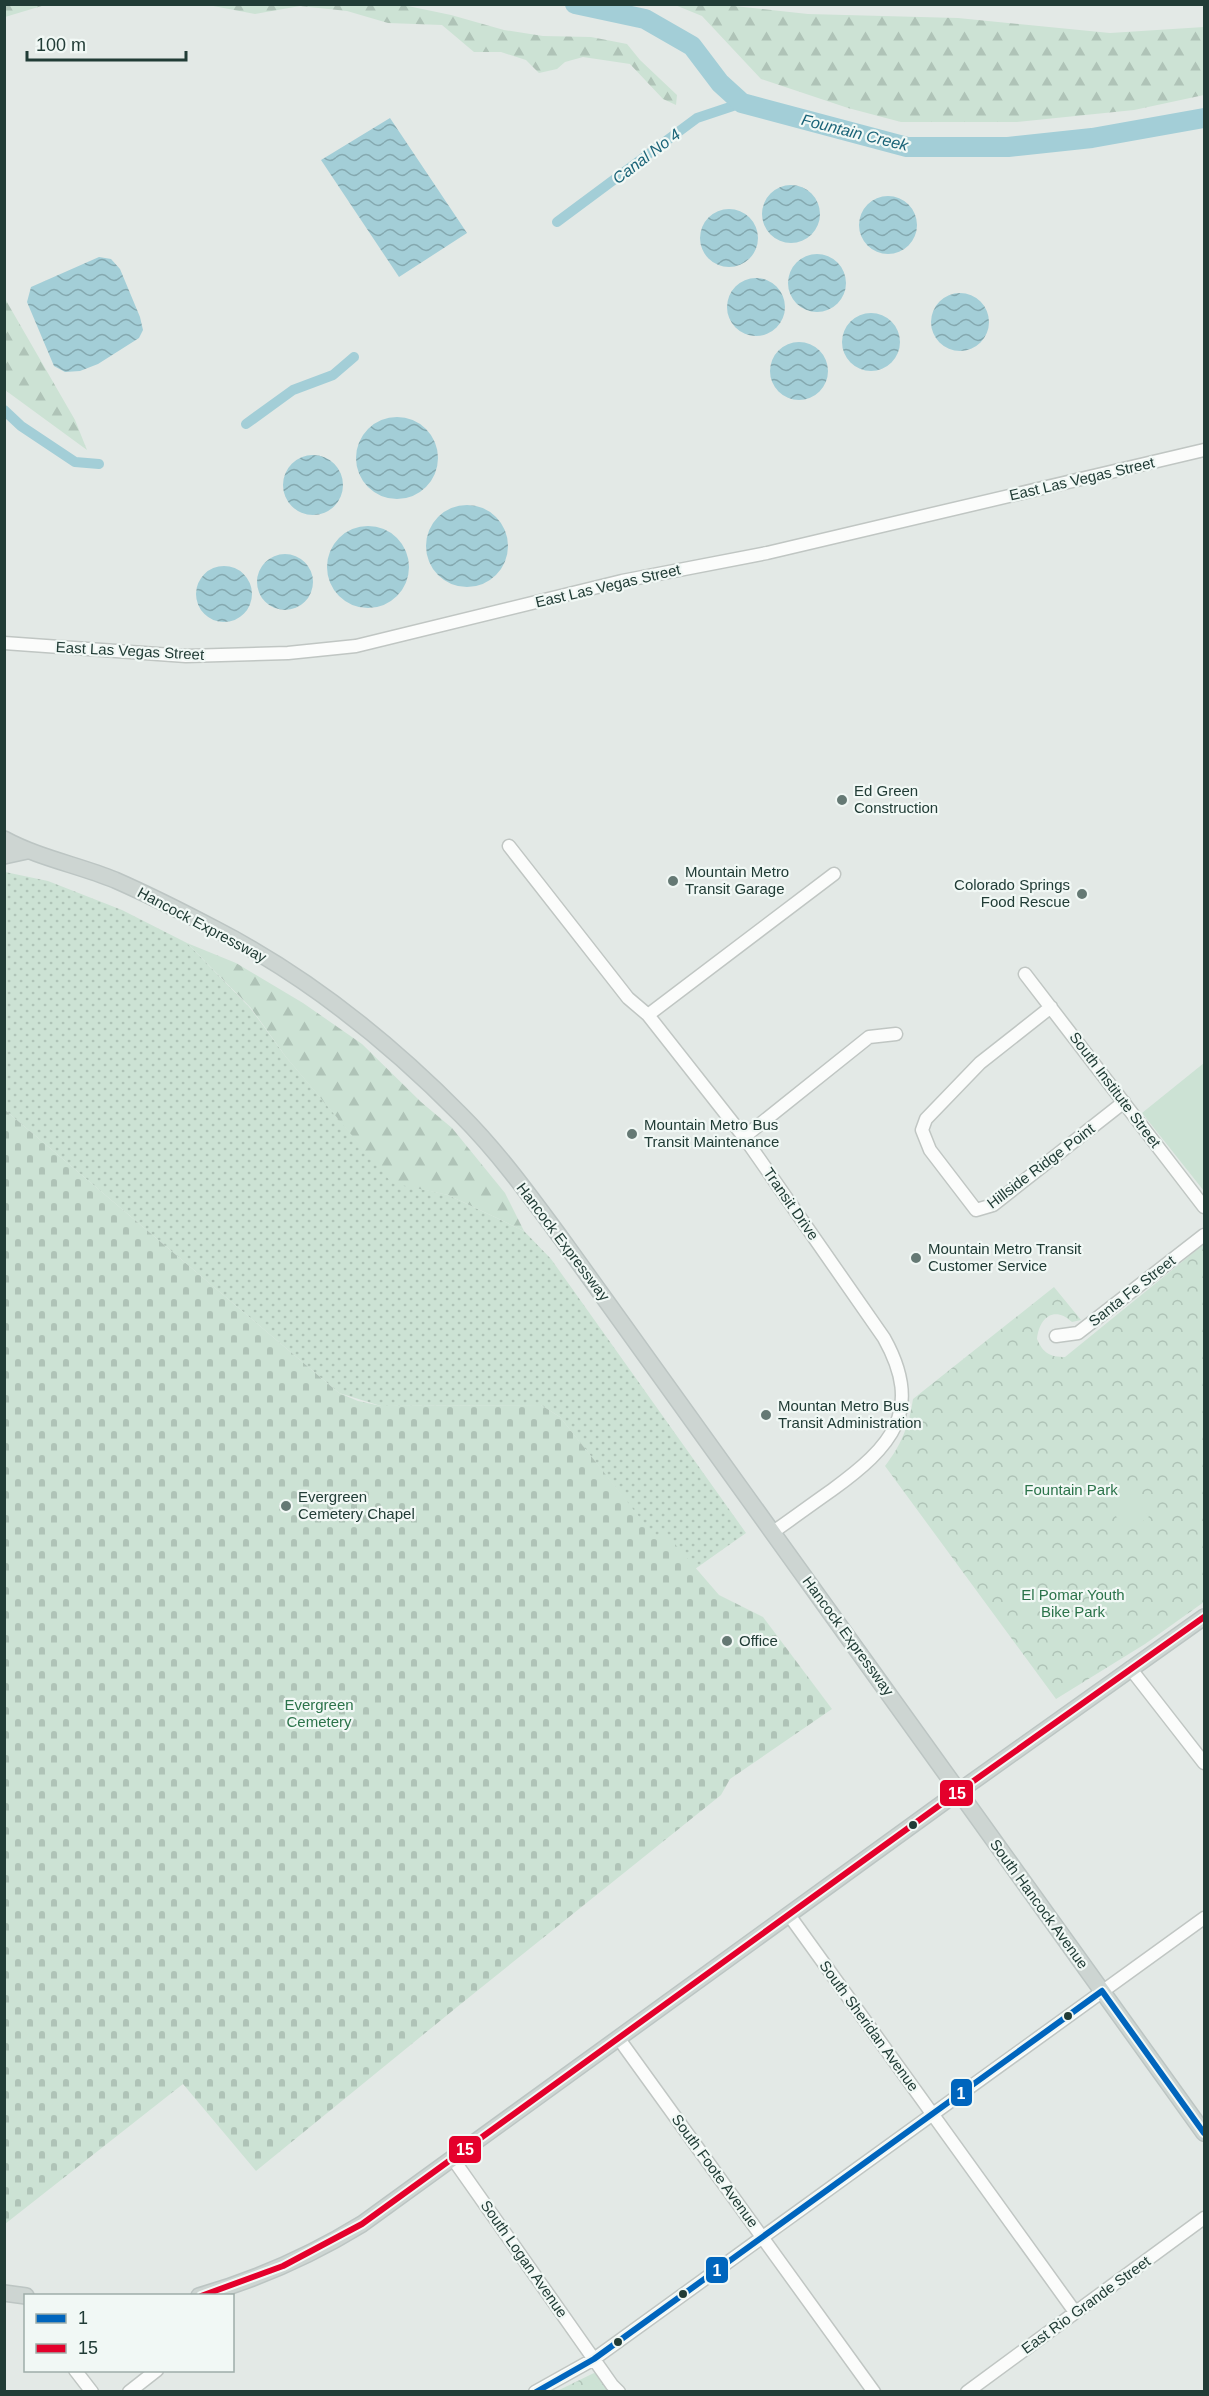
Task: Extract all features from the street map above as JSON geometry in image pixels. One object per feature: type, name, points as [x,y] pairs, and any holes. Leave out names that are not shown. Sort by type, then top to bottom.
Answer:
[{"type":"main road","name":"Hancock Expressway","points":[[4,839],[27,851],[116,881],[217,930],[306,983],[379,1039],[461,1115],[530,1196],[958,1792]]},
{"type":"main road","points":[[4,856],[27,851]]},
{"type":"main road","points":[[203,2294],[243,2283],[308,2256],[362,2224],[1130,1668],[1204,1617]]},
{"type":"main road","name":"South Hancock Avenue","points":[[958,1792],[1204,2133]]},
{"type":"main road","points":[[4,2293],[24,2296]]},
{"type":"street","name":"East Las Vegas Street","points":[[4,643],[186,656],[288,652],[356,646],[622,581],[766,553],[1204,450]]},
{"type":"street","name":"Transit Drive","points":[[509,846],[628,998],[648,1015],[744,1137],[884,1338],[900,1372],[902,1388],[897,1423],[888,1441],[861,1469],[773,1533]]},
{"type":"street","points":[[648,1015],[834,874]]},
{"type":"street","name":"South Institute Street","points":[[1025,974],[1204,1207]]},
{"type":"street","name":"Hillside Ridge Point","points":[[1051,1007],[980,1063],[926,1119],[922,1131],[930,1150],[976,1210],[993,1205],[1124,1102]]},
{"type":"street","points":[[744,1137],[869,1037],[896,1034]]},
{"type":"street","name":"Santa Fe Street","points":[[1056,1336],[1078,1333],[1204,1235]]},
{"type":"street","points":[[1130,1668],[1204,1763]]},
{"type":"street","name":"South Sheridan Avenue","points":[[789,1915],[1075,2312]]},
{"type":"street","points":[[535,2391],[557,2382],[594,2359],[1204,1917]]},
{"type":"street","name":"South Foote Avenue","points":[[619,2039],[874,2391]]},
{"type":"street","name":"South Logan Avenue","points":[[453,2159],[612,2385],[619,2391]]},
{"type":"street","name":"East Rio Grande Street","points":[[967,2391],[1204,2218]]},
{"type":"street","points":[[77,2372],[92,2391]]},
{"type":"street","points":[[129,2391],[154,2372]]},
{"type":"green space","points":[[5,4],[45,4],[45,5],[5,17]]},
{"type":"green space","points":[[208,5],[403,5],[451,15],[504,30],[543,36],[591,37],[627,44],[640,60],[677,95],[676,105],[663,99],[630,64],[583,57],[565,62],[557,69],[539,73],[526,60],[501,52],[474,52],[442,25],[388,23],[347,11],[300,6],[255,14]]},
{"type":"green space","points":[[675,5],[725,5],[808,14],[958,18],[1110,33],[1204,27],[1204,95],[1134,110],[1017,122],[901,122],[848,108],[761,79],[702,16]]},
{"type":"green space","points":[[4,297],[75,420],[87,450],[5,390]]},
{"type":"green space","points":[[5,872],[48,881],[122,910],[187,943],[251,1009],[286,1057],[392,1182],[448,1195],[524,1231],[551,1259],[746,1533],[695,1569],[656,1539],[560,1417],[541,1405],[381,1406],[339,1393],[5,1110]]},
{"type":"green space","points":[[187,943],[236,963],[303,1003],[362,1044],[421,1102],[452,1128],[505,1193],[524,1231],[448,1195],[392,1183],[286,1057],[251,1008]]},
{"type":"green space","points":[[1204,1063],[1204,1191],[1142,1113]]},
{"type":"green space","name":"Evergreen Cemetery","points":[[5,1110],[339,1393],[358,1401],[381,1406],[541,1405],[560,1417],[656,1538],[668,1536],[719,1595],[763,1617],[832,1709],[730,1779],[721,1795],[256,2171],[183,2084],[5,2224]]},
{"type":"green space","name":"Fountain Park","points":[[1204,1244],[1204,1602],[1145,1644],[1056,1699],[885,1466],[904,1434],[913,1399],[1054,1287],[1081,1320],[1072,1322],[1059,1315],[1048,1316],[1041,1325],[1037,1339],[1048,1353],[1065,1357]]},
{"type":"green space","points":[[1124,1481],[1149,1517],[1127,1532],[1102,1496]]},
{"type":"green space","points":[[594,2373],[598,2374],[613,2392],[555,2392]]},
{"type":"water","points":[[390,118],[467,233],[399,277],[321,160]]},
{"type":"water","points":[[785,185],[797,185],[812,193],[820,208],[820,220],[812,235],[797,243],[785,243],[770,235],[762,220],[762,208],[770,193]]},
{"type":"water","points":[[888,196],[899,198],[909,204],[915,214],[917,225],[915,236],[909,246],[899,252],[888,254],[877,252],[867,246],[861,236],[859,225],[861,214],[867,204],[877,198]]},
{"type":"water","points":[[729,209],[740,211],[750,217],[756,227],[758,238],[756,249],[750,259],[740,265],[729,267],[718,265],[708,259],[702,249],[700,238],[702,227],[708,217],[718,211]]},
{"type":"water","points":[[811,254],[823,254],[838,262],[846,277],[846,289],[838,304],[823,312],[811,312],[796,304],[788,289],[788,277],[796,262]]},
{"type":"water","points":[[99,257],[111,259],[120,269],[143,330],[139,338],[98,364],[80,371],[65,372],[54,366],[27,302],[31,287]]},
{"type":"water","points":[[750,278],[762,278],[777,286],[785,301],[785,313],[777,328],[762,336],[750,336],[735,328],[727,313],[727,301],[735,286]]},
{"type":"water","points":[[954,293],[966,293],[981,301],[989,316],[989,328],[981,343],[966,351],[954,351],[939,343],[931,328],[931,316],[939,301]]},
{"type":"water","points":[[865,313],[877,313],[892,321],[900,336],[900,348],[892,363],[877,371],[865,371],[850,363],[842,348],[842,336],[850,321]]},
{"type":"water","points":[[793,342],[805,342],[820,350],[828,365],[828,377],[820,392],[805,400],[793,400],[778,392],[770,377],[770,365],[778,350]]},
{"type":"water","points":[[397,417],[413,420],[426,429],[435,442],[438,458],[435,474],[426,487],[413,496],[397,499],[381,496],[368,487],[359,474],[356,458],[359,442],[368,429],[381,420]]},
{"type":"water","points":[[313,455],[330,460],[338,468],[343,485],[338,502],[330,510],[313,515],[296,510],[288,502],[283,485],[288,468],[296,460]]},
{"type":"water","points":[[467,505],[483,508],[496,517],[505,530],[508,546],[505,562],[496,575],[483,584],[467,587],[451,584],[438,575],[429,562],[426,546],[429,530],[438,517],[451,508]]},
{"type":"water","points":[[368,526],[384,529],[397,538],[406,551],[409,567],[406,583],[397,596],[384,605],[368,608],[352,605],[339,596],[330,583],[327,567],[330,551],[339,538],[352,529]]},
{"type":"water","points":[[279,554],[291,554],[301,558],[309,566],[313,582],[309,598],[301,606],[291,610],[279,610],[269,606],[261,598],[257,588],[257,576],[261,566],[269,558]]},
{"type":"water","points":[[218,566],[230,566],[240,570],[248,578],[252,594],[248,610],[240,618],[230,622],[218,622],[208,618],[200,610],[196,600],[196,588],[200,578],[208,570]]},
{"type":"waterway","name":"Fountain Creek","points":[[575,4],[645,19],[692,46],[720,83],[742,103],[907,147],[1008,147],[1092,138],[1204,118]]},
{"type":"waterway","name":"Canal No 4","points":[[557,222],[697,118],[742,103]]},
{"type":"waterway","name":"Canal No 4","points":[[246,424],[293,390],[333,375],[354,357]]},
{"type":"waterway","name":"Canal No 4","points":[[4,410],[21,426],[75,462],[99,464]]},
{"type":"transit line","name":"15","points":[[206,2294],[283,2266],[362,2224],[958,1792],[1204,1617]]},
{"type":"transit line","name":"1","points":[[1102,1991],[1204,2133]]},
{"type":"transit line","name":"1","points":[[536,2392],[594,2359],[1102,1991]]},
{"type":"place","name":"Ed Green Construction","points":[[842,800]]},
{"type":"place","name":"Mountain Metro Transit Garage","points":[[673,881]]},
{"type":"place","name":"Colorado Springs Food Rescue","points":[[1082,894]]},
{"type":"place","name":"Mountain Metro Bus Transit Maintenance","points":[[632,1134]]},
{"type":"place","name":"Mountain Metro Transit Customer Service","points":[[916,1258]]},
{"type":"place","name":"Mountan Metro Bus Transit Administration","points":[[766,1415]]},
{"type":"place","name":"Evergreen Cemetery Chapel","points":[[286,1506]]},
{"type":"place","name":"Office","points":[[727,1641]]},
{"type":"park label","name":"El Pomar Youth Bike Park","points":[[1073,1604]]}]
